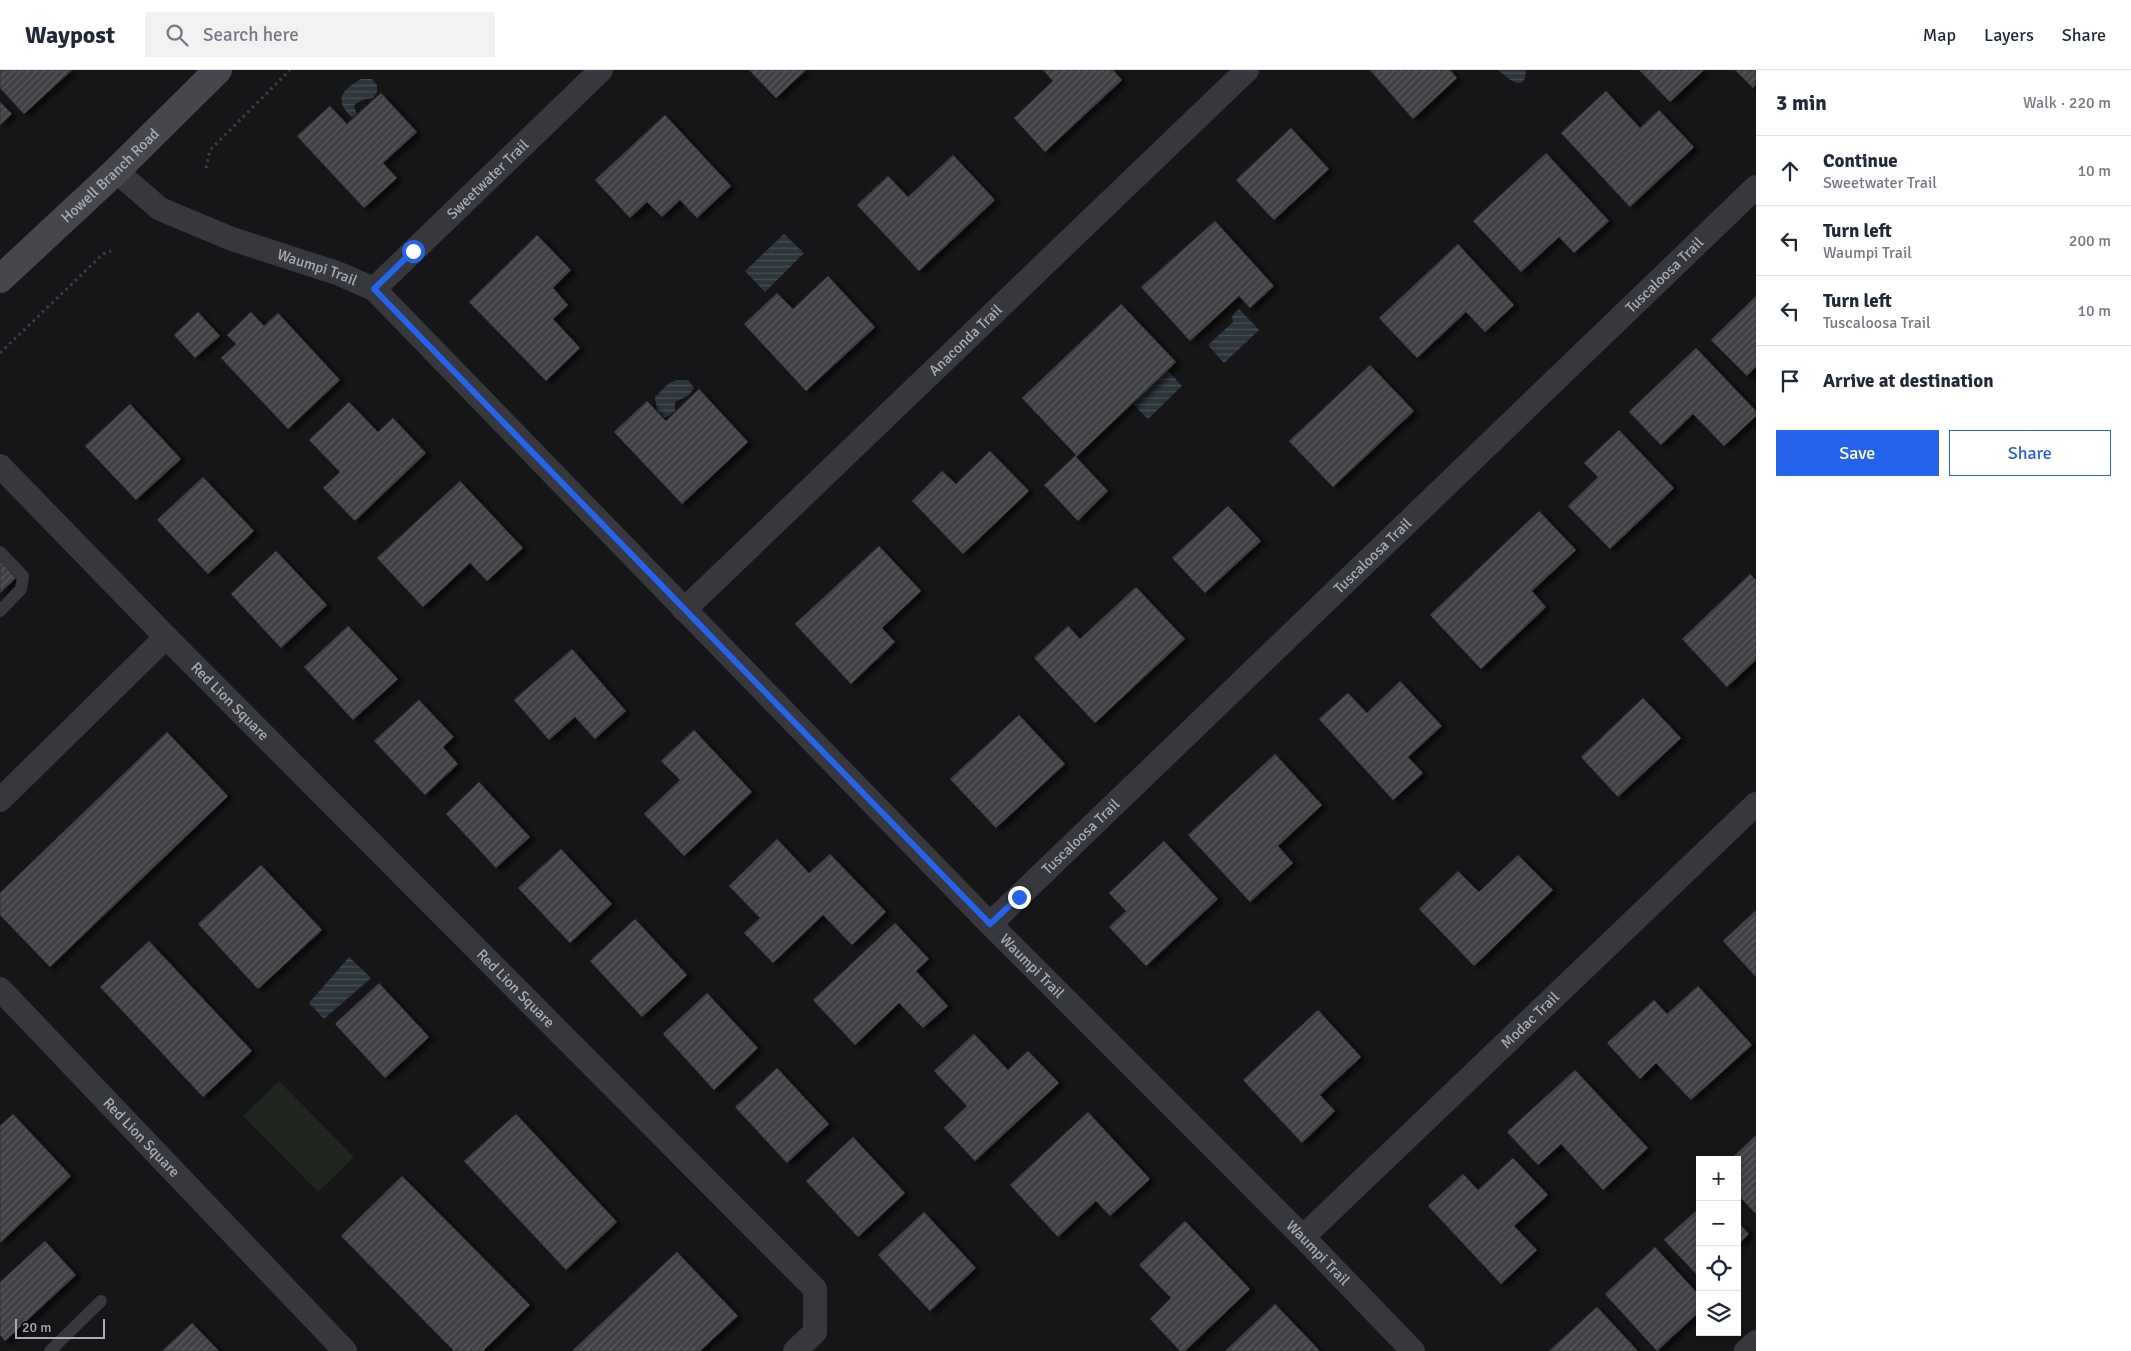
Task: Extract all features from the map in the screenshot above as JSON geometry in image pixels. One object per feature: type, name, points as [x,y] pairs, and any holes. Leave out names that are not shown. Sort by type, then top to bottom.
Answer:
[{"type":"main road","name":"Howell Branch Road","points":[[0,279],[116,171],[211,72]]},
{"type":"street","name":"Sweetwater Trail","points":[[374,289],[601,70]]},
{"type":"street","name":"Anaconda Trail","points":[[684,610],[1247,70]]},
{"type":"street","name":"Waumpi Trail","points":[[116,171],[160,209],[232,239],[337,273],[374,289],[990,924],[1303,1237],[1413,1351]]},
{"type":"street","name":"Tuscaloosa Trail","points":[[990,924],[1756,187]]},
{"type":"street","name":"Red Lion Square","points":[[0,466],[166,637],[815,1289],[815,1332],[795,1351]]},
{"type":"street","points":[[0,800],[166,637]]},
{"type":"street","name":"Modac Trail","points":[[1303,1237],[1756,804]]},
{"type":"street","name":"Red Lion Square","points":[[0,989],[345,1351]]},
{"type":"street","points":[[1746,1351],[1756,1342]]},
{"type":"lane","points":[[0,552],[23,576],[21,589],[0,611]]},
{"type":"lane","points":[[50,1351],[101,1300]]},
{"type":"path","points":[[206,168],[210,150],[290,70]]},
{"type":"path","points":[[0,353],[103,254],[111,251]]},
{"type":"shaded area","points":[[1498,70],[1526,70],[1525,78],[1523,82],[1515,82]]},
{"type":"shaded area","points":[[361,79],[372,79],[377,85],[377,92],[373,98],[365,99],[355,104],[354,107],[357,114],[352,117],[346,111],[341,100],[345,91]]},
{"type":"shaded area","points":[[784,234],[804,253],[765,292],[745,271]]},
{"type":"shaded area","points":[[1239,309],[1259,330],[1224,363],[1208,345],[1233,322],[1232,316]]},
{"type":"shaded area","points":[[1165,368],[1182,386],[1148,419],[1130,401]]},
{"type":"shaded area","points":[[677,380],[688,380],[694,388],[689,395],[675,402],[675,411],[665,418],[657,410],[655,397],[669,383]]},
{"type":"shaded area","points":[[349,957],[371,978],[324,1019],[309,1003]]},
{"type":"shaded area","points":[[279,1081],[354,1157],[318,1192],[243,1116]]},
{"type":"building","points":[[0,70],[72,70],[24,114],[0,88]]},
{"type":"building","points":[[749,70],[806,70],[776,98]]},
{"type":"building","points":[[1043,70],[1113,70],[1122,80],[1045,152],[1014,118],[1053,81]]},
{"type":"building","points":[[1370,70],[1450,70],[1457,78],[1413,119]]},
{"type":"building","points":[[1639,70],[1704,70],[1670,102]]},
{"type":"building","points":[[1735,70],[1756,70],[1756,84],[1753,88]]},
{"type":"building","points":[[1606,91],[1640,128],[1659,110],[1694,147],[1630,207],[1561,133]]},
{"type":"building","points":[[381,93],[417,132],[383,163],[397,178],[364,208],[297,136],[330,106],[347,124]]},
{"type":"building","points":[[0,102],[12,114],[0,125]]},
{"type":"building","points":[[665,115],[731,186],[697,218],[680,200],[662,217],[647,202],[630,218],[595,180]]},
{"type":"building","points":[[1291,128],[1329,169],[1274,220],[1236,180]]},
{"type":"building","points":[[1546,153],[1609,221],[1574,253],[1559,237],[1521,272],[1473,221]]},
{"type":"building","points":[[953,155],[995,200],[919,271],[857,205],[888,176],[908,197]]},
{"type":"building","points":[[1215,221],[1274,286],[1250,308],[1239,296],[1190,341],[1141,287]]},
{"type":"building","points":[[537,235],[571,270],[553,288],[568,305],[553,319],[580,348],[546,381],[469,302]]},
{"type":"building","points":[[1458,244],[1514,305],[1485,332],[1466,312],[1417,358],[1379,318]]},
{"type":"building","points":[[828,276],[875,327],[806,391],[744,324],[777,293],[793,309]]},
{"type":"building","points":[[1756,296],[1756,367],[1747,376],[1711,340]]},
{"type":"building","points":[[1121,304],[1176,362],[1076,457],[1108,491],[1078,521],[1044,485],[1076,455],[1022,398]]},
{"type":"building","points":[[198,312],[220,336],[195,358],[174,335]]},
{"type":"building","points":[[251,312],[264,326],[278,313],[340,380],[288,429],[221,358],[236,344],[227,335]]},
{"type":"building","points":[[1696,348],[1756,411],[1756,416],[1724,446],[1693,414],[1661,445],[1629,412]]},
{"type":"building","points":[[1370,365],[1414,411],[1333,487],[1289,441]]},
{"type":"building","points":[[699,389],[748,442],[682,504],[614,432],[647,401],[666,421]]},
{"type":"building","points":[[349,402],[378,432],[393,418],[426,453],[355,521],[323,488],[340,472],[309,440]]},
{"type":"building","points":[[130,404],[181,459],[136,500],[85,446]]},
{"type":"building","points":[[1619,430],[1674,488],[1610,549],[1568,506],[1598,477],[1584,463]]},
{"type":"building","points":[[990,451],[1029,491],[963,554],[912,501],[942,471],[956,484]]},
{"type":"building","points":[[203,477],[254,531],[208,574],[157,520]]},
{"type":"building","points":[[460,481],[523,548],[487,581],[470,563],[423,607],[377,558]]},
{"type":"building","points":[[1228,506],[1261,541],[1205,593],[1172,558]]},
{"type":"building","points":[[1539,511],[1576,550],[1532,591],[1546,607],[1481,669],[1430,615]]},
{"type":"building","points":[[879,546],[921,591],[882,628],[895,642],[851,684],[795,624]]},
{"type":"building","points":[[276,551],[327,605],[281,648],[231,594]]},
{"type":"building","points":[[0,561],[16,578],[0,593]]},
{"type":"building","points":[[1750,574],[1756,580],[1756,660],[1727,687],[1682,639]]},
{"type":"building","points":[[1136,587],[1185,639],[1095,723],[1034,658],[1068,626],[1080,639]]},
{"type":"building","points":[[348,626],[398,679],[353,720],[304,667]]},
{"type":"building","points":[[572,649],[626,711],[595,739],[575,717],[549,740],[514,700]]},
{"type":"building","points":[[1400,681],[1442,726],[1408,757],[1423,773],[1393,800],[1319,719],[1348,693],[1367,713]]},
{"type":"building","points":[[1643,698],[1681,738],[1618,797],[1581,757]]},
{"type":"building","points":[[419,700],[454,737],[443,747],[458,764],[425,795],[374,741]]},
{"type":"building","points":[[1019,715],[1065,764],[996,828],[950,779]]},
{"type":"building","points":[[694,730],[752,792],[684,856],[644,814],[680,780],[661,761]]},
{"type":"building","points":[[167,732],[228,796],[50,967],[0,915],[0,893]]},
{"type":"building","points":[[1275,754],[1322,805],[1278,846],[1293,863],[1250,902],[1188,835]]},
{"type":"building","points":[[479,782],[530,837],[496,868],[446,814]]},
{"type":"building","points":[[777,839],[809,873],[830,854],[886,912],[852,945],[823,915],[773,963],[744,933],[760,918],[729,886]]},
{"type":"building","points":[[1164,841],[1218,899],[1146,966],[1109,927],[1126,911],[1109,893]]},
{"type":"building","points":[[561,849],[612,904],[570,943],[518,888]]},
{"type":"building","points":[[1518,855],[1553,890],[1474,966],[1419,909],[1458,871],[1479,892]]},
{"type":"building","points":[[261,865],[322,930],[258,989],[198,924]]},
{"type":"building","points":[[1756,910],[1756,977],[1723,941]]},
{"type":"building","points":[[635,919],[687,975],[642,1017],[590,961]]},
{"type":"building","points":[[895,923],[929,959],[916,971],[948,1006],[923,1028],[899,1003],[855,1045],[813,1000]]},
{"type":"building","points":[[149,941],[252,1051],[203,1097],[100,987]]},
{"type":"building","points":[[379,983],[429,1037],[385,1078],[335,1024]]},
{"type":"building","points":[[1698,986],[1752,1045],[1691,1100],[1656,1063],[1640,1079],[1607,1043],[1654,1000],[1667,1014]]},
{"type":"building","points":[[707,993],[758,1048],[714,1090],[663,1034]]},
{"type":"building","points":[[1318,1010],[1361,1057],[1320,1095],[1335,1111],[1302,1143],[1243,1080]]},
{"type":"building","points":[[974,1034],[1008,1070],[1028,1051],[1059,1083],[975,1161],[944,1128],[967,1106],[934,1071]]},
{"type":"building","points":[[777,1068],[829,1124],[787,1163],[735,1107]]},
{"type":"building","points":[[1575,1070],[1648,1148],[1603,1190],[1561,1144],[1538,1165],[1507,1132]]},
{"type":"building","points":[[1088,1112],[1150,1179],[1110,1216],[1096,1201],[1058,1237],[1010,1185]]},
{"type":"building","points":[[13,1114],[71,1176],[0,1243],[0,1126]]},
{"type":"building","points":[[516,1114],[617,1222],[566,1270],[464,1161]]},
{"type":"building","points":[[1756,1135],[1756,1214],[1741,1198],[1741,1156],[1734,1156]]},
{"type":"building","points":[[853,1137],[905,1193],[858,1237],[806,1181]]},
{"type":"building","points":[[1513,1158],[1548,1195],[1514,1226],[1537,1250],[1501,1284],[1428,1206],[1463,1174],[1478,1190]]},
{"type":"building","points":[[402,1176],[530,1305],[483,1351],[454,1351],[341,1236]]},
{"type":"building","points":[[1696,1211],[1696,1274],[1664,1240]]},
{"type":"building","points":[[924,1212],[976,1268],[930,1311],[878,1255]]},
{"type":"building","points":[[1185,1221],[1250,1289],[1185,1351],[1180,1351],[1150,1319],[1171,1298],[1139,1265]]},
{"type":"building","points":[[1741,1225],[1749,1234],[1741,1242]]},
{"type":"building","points":[[45,1241],[76,1275],[5,1341],[0,1335],[0,1282]]},
{"type":"building","points":[[1655,1247],[1696,1292],[1696,1315],[1657,1351],[1605,1294]]},
{"type":"building","points":[[677,1252],[738,1316],[700,1351],[572,1351]]},
{"type":"building","points":[[1275,1304],[1320,1351],[1225,1351]]},
{"type":"building","points":[[1597,1307],[1638,1351],[1549,1351]]},
{"type":"building","points":[[192,1323],[219,1351],[162,1351]]},
{"type":"route","points":[[413,251],[374,289],[990,924],[1019,897]]}]
